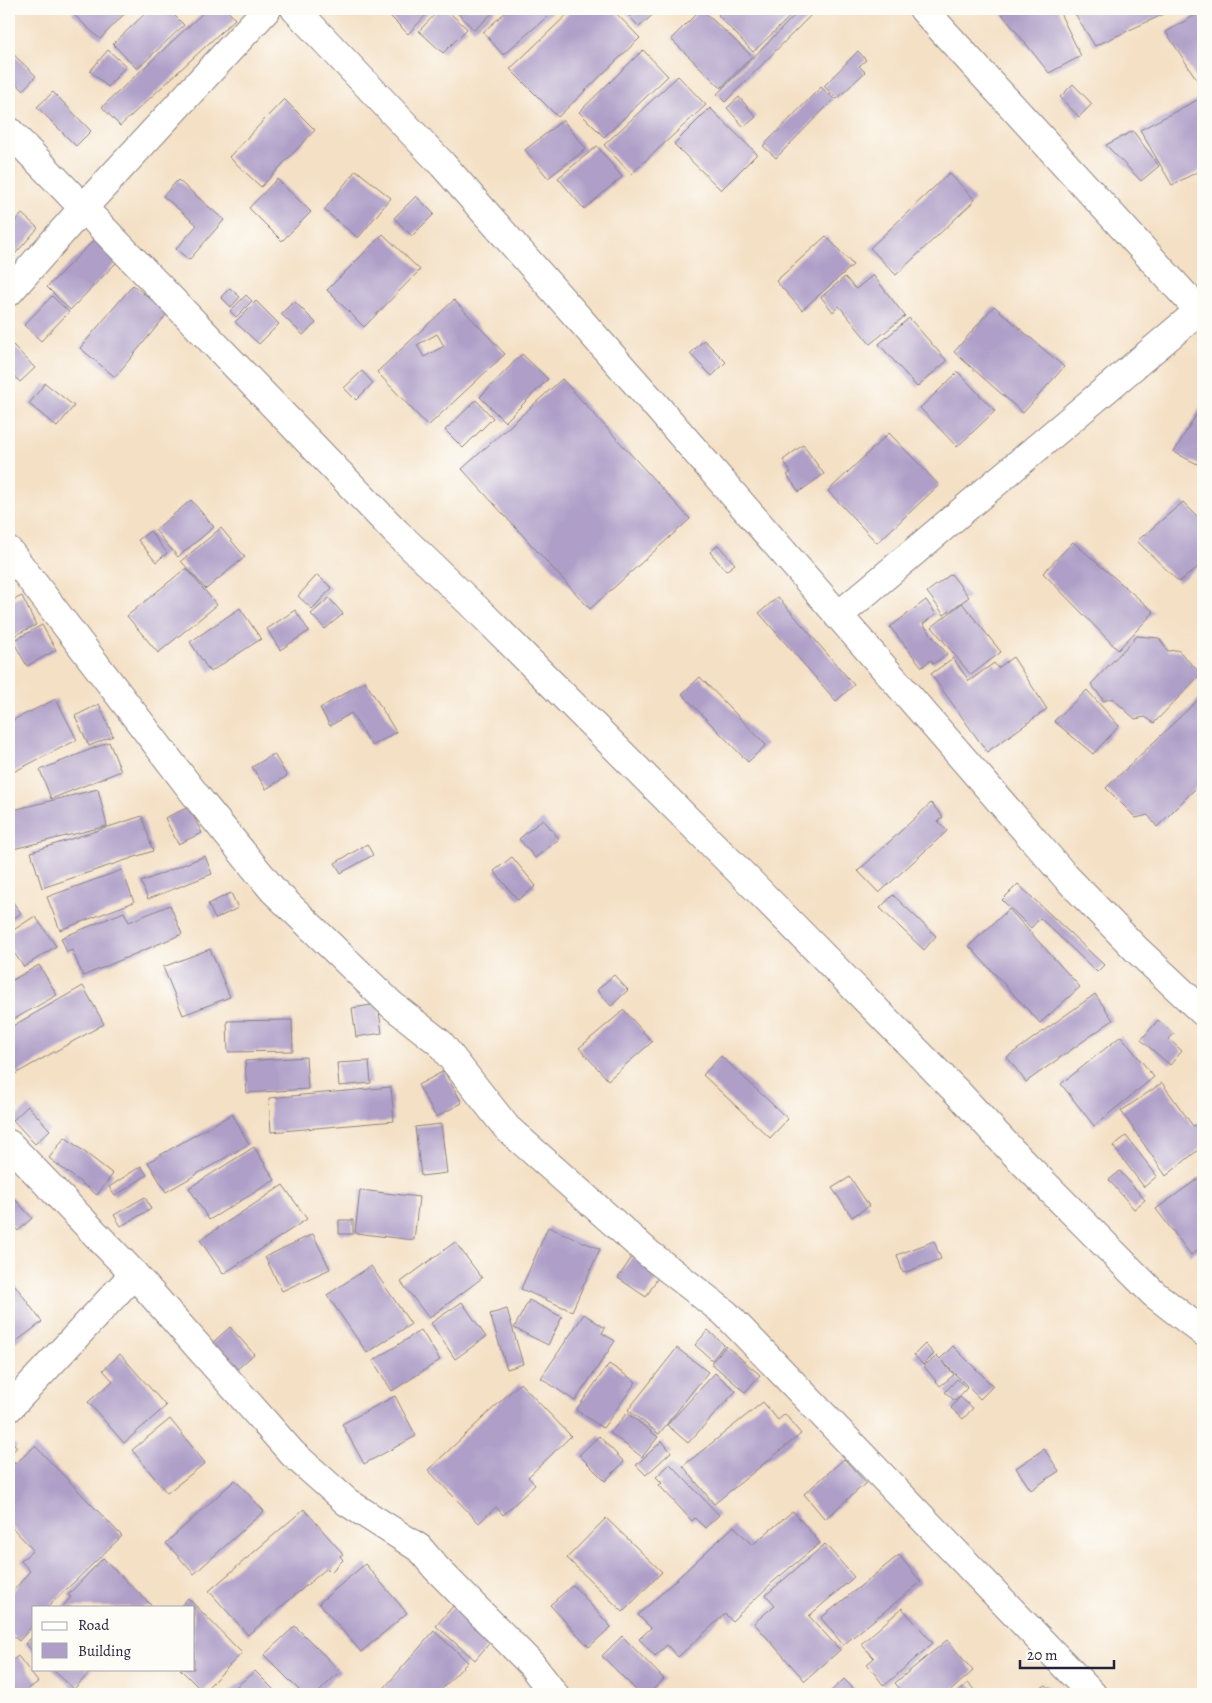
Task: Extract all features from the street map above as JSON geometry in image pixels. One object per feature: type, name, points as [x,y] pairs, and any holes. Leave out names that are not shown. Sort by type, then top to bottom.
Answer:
[{"type":"street","points":[[9,292],[84,207],[267,9]]},
{"type":"street","points":[[295,9],[443,165],[651,400],[1066,877],[1136,949],[1203,1012]]},
{"type":"street","points":[[838,616],[1201,313],[923,9]]},
{"type":"street","points":[[9,131],[396,532],[729,861],[958,1093],[1038,1178],[1154,1294],[1203,1332]]},
{"type":"street","points":[[9,551],[201,802],[273,890],[392,1005],[440,1044],[508,1128],[648,1253],[725,1312],[1092,1694]]},
{"type":"street","points":[[9,1144],[134,1274],[292,1453],[346,1502],[420,1548],[436,1568],[531,1664],[554,1694]]},
{"type":"street","points":[[9,1408],[134,1274]]},
{"type":"building","points":[[76,9],[129,9],[100,39],[72,13]]},
{"type":"building","points":[[150,9],[168,9],[184,25],[137,69],[113,44]]},
{"type":"building","points":[[207,9],[226,9],[235,19],[120,126],[102,107]]},
{"type":"building","points":[[387,9],[432,9],[408,34],[385,11]]},
{"type":"building","points":[[440,9],[446,9],[467,29],[443,53],[419,31]]},
{"type":"building","points":[[454,9],[497,9],[474,30]]},
{"type":"building","points":[[509,9],[556,9],[503,55],[483,32]]},
{"type":"building","points":[[573,9],[612,9],[640,38],[558,117],[510,69]]},
{"type":"building","points":[[623,9],[659,9],[639,27]]},
{"type":"building","points":[[701,9],[752,56],[721,88],[671,39]]},
{"type":"building","points":[[724,9],[798,9],[753,52],[718,15]]},
{"type":"building","points":[[801,9],[809,9],[813,13],[725,102],[717,94]]},
{"type":"building","points":[[998,9],[1058,9],[1081,56],[1049,73]]},
{"type":"building","points":[[1072,9],[1175,9],[1095,46]]},
{"type":"building","points":[[1199,13],[1203,18],[1203,80],[1199,83],[1166,32]]},
{"type":"building","points":[[9,50],[36,76],[23,90],[9,77]]},
{"type":"building","points":[[108,50],[126,66],[108,87],[90,71]]},
{"type":"building","points":[[643,50],[668,76],[604,137],[579,112]]},
{"type":"building","points":[[858,51],[866,60],[859,66],[865,72],[837,99],[824,86]]},
{"type":"building","points":[[678,76],[706,105],[631,174],[604,145]]},
{"type":"building","points":[[1073,84],[1092,104],[1079,117],[1060,97]]},
{"type":"building","points":[[821,87],[834,99],[776,158],[763,146]]},
{"type":"building","points":[[53,92],[91,131],[76,146],[37,107]]},
{"type":"building","points":[[739,97],[756,117],[744,127],[727,108]]},
{"type":"building","points":[[1203,97],[1203,169],[1172,185],[1140,130]]},
{"type":"building","points":[[284,99],[315,130],[261,187],[229,157]]},
{"type":"building","points":[[710,108],[757,154],[721,190],[674,144]]},
{"type":"building","points":[[563,120],[586,149],[548,178],[525,150]]},
{"type":"building","points":[[1133,131],[1159,166],[1141,181],[1106,145]]},
{"type":"building","points":[[597,146],[622,177],[584,209],[558,178]]},
{"type":"building","points":[[356,170],[391,198],[358,238],[324,210]]},
{"type":"building","points":[[949,173],[975,200],[896,275],[870,248]]},
{"type":"building","points":[[277,179],[311,212],[282,241],[249,208]]},
{"type":"building","points":[[178,180],[224,220],[189,260],[176,249],[197,225],[163,196]]},
{"type":"building","points":[[416,196],[434,214],[412,236],[394,218]]},
{"type":"building","points":[[22,214],[38,228],[9,261],[9,228]]},
{"type":"building","points":[[383,234],[420,270],[364,327],[327,290]]},
{"type":"building","points":[[826,236],[853,265],[802,310],[776,281]]},
{"type":"building","points":[[95,239],[118,261],[70,310],[47,287]]},
{"type":"building","points":[[873,275],[905,316],[870,344],[839,306],[833,312],[821,297],[845,277],[856,289]]},
{"type":"building","points":[[133,285],[168,313],[115,377],[80,348]]},
{"type":"building","points":[[230,288],[240,297],[231,307],[221,297]]},
{"type":"building","points":[[246,295],[252,301],[236,317],[230,311]]},
{"type":"building","points":[[52,296],[69,312],[41,341],[24,325]]},
{"type":"building","points":[[454,300],[505,354],[428,426],[377,372]],"holes":[[[437,334],[444,346],[424,357],[417,345]]]},
{"type":"building","points":[[256,301],[279,324],[259,344],[235,322]]},
{"type":"building","points":[[294,301],[316,323],[303,335],[281,314]]},
{"type":"building","points":[[994,306],[1064,367],[1023,413],[954,352]]},
{"type":"building","points":[[909,318],[947,361],[917,387],[879,344]]},
{"type":"building","points":[[704,340],[726,362],[712,376],[690,354]]},
{"type":"building","points":[[13,345],[35,368],[20,382],[9,370],[9,349]]},
{"type":"building","points":[[522,354],[548,379],[505,422],[480,397]]},
{"type":"building","points":[[362,371],[373,383],[356,400],[344,388]]},
{"type":"building","points":[[958,372],[995,411],[957,447],[920,408]]},
{"type":"building","points":[[562,379],[690,519],[590,609],[462,469]]},
{"type":"building","points":[[45,383],[74,406],[57,427],[29,404]]},
{"type":"building","points":[[476,400],[493,418],[463,448],[445,430]]},
{"type":"building","points":[[1200,408],[1203,410],[1203,467],[1174,452]]},
{"type":"building","points":[[889,433],[939,485],[877,543],[828,491]]},
{"type":"building","points":[[803,445],[824,474],[799,492],[787,475],[791,472],[783,460]]},
{"type":"building","points":[[191,500],[214,527],[178,557],[155,530]]},
{"type":"building","points":[[1183,502],[1203,522],[1203,563],[1179,582],[1137,541]]},
{"type":"building","points":[[221,528],[245,557],[206,589],[181,561]]},
{"type":"building","points":[[150,531],[167,553],[156,562],[138,540]]},
{"type":"building","points":[[1073,542],[1154,612],[1118,650],[1043,573]]},
{"type":"building","points":[[718,545],[735,564],[726,571],[710,552]]},
{"type":"building","points":[[186,568],[217,605],[158,653],[127,616]]},
{"type":"building","points":[[951,574],[969,597],[944,615],[927,592]]},
{"type":"building","points":[[317,575],[332,588],[312,609],[298,596]]},
{"type":"building","points":[[22,596],[36,625],[9,638],[9,602]]},
{"type":"building","points":[[778,597],[854,685],[836,701],[759,613]]},
{"type":"building","points":[[329,598],[343,614],[325,629],[311,614]]},
{"type":"building","points":[[926,600],[936,614],[923,624],[947,654],[933,664],[931,660],[922,667],[890,627]]},
{"type":"building","points":[[962,603],[1001,652],[971,675],[932,627]]},
{"type":"building","points":[[240,608],[261,639],[210,672],[190,642]]},
{"type":"building","points":[[295,610],[309,631],[280,650],[267,629]]},
{"type":"building","points":[[42,625],[56,650],[27,666],[13,641]]},
{"type":"building","points":[[1137,636],[1159,638],[1168,651],[1178,650],[1201,674],[1154,723],[1145,717],[1135,719],[1112,698],[1104,701],[1091,684]]},
{"type":"building","points":[[1013,657],[1047,709],[987,752],[931,674],[953,658],[969,681],[994,663],[998,668]]},
{"type":"building","points":[[700,677],[766,745],[748,762],[682,694]]},
{"type":"building","points":[[365,681],[396,732],[372,746],[351,713],[330,726],[320,708]]},
{"type":"building","points":[[1087,690],[1119,726],[1093,754],[1054,721]]},
{"type":"building","points":[[1203,695],[1203,781],[1157,827],[1148,815],[1136,818],[1106,788]]},
{"type":"building","points":[[56,699],[77,740],[11,773],[9,769],[9,722]]},
{"type":"building","points":[[99,704],[113,736],[89,746],[75,716]]},
{"type":"building","points":[[109,742],[121,771],[51,799],[40,770]]},
{"type":"building","points":[[274,754],[287,776],[266,789],[252,767]]},
{"type":"building","points":[[98,789],[107,826],[9,850],[9,811]]},
{"type":"building","points":[[931,803],[943,817],[938,821],[947,831],[879,893],[858,871]]},
{"type":"building","points":[[189,807],[202,833],[178,844],[165,818]]},
{"type":"building","points":[[142,816],[153,851],[42,888],[31,852]]},
{"type":"building","points":[[543,819],[559,839],[535,858],[519,839]]},
{"type":"building","points":[[367,844],[373,855],[341,873],[335,863]]},
{"type":"building","points":[[205,856],[212,874],[148,899],[141,882]]},
{"type":"building","points":[[512,857],[536,886],[518,900],[494,871]]},
{"type":"building","points":[[122,870],[134,902],[60,930],[47,897]]},
{"type":"building","points":[[1018,884],[1104,965],[1097,972],[1040,918],[1031,928],[1002,900]]},
{"type":"building","points":[[231,893],[238,908],[215,919],[208,904]]},
{"type":"building","points":[[893,895],[936,936],[924,950],[880,908]]},
{"type":"building","points":[[9,897],[21,913],[9,922]]},
{"type":"building","points":[[170,905],[182,934],[83,976],[72,950],[67,952],[61,938],[124,912],[129,922]]},
{"type":"building","points":[[1009,909],[1080,987],[1040,1023],[969,946]]},
{"type":"building","points":[[35,916],[56,946],[24,967],[9,946],[9,933]]},
{"type":"building","points":[[210,949],[230,997],[183,1015],[163,967]]},
{"type":"building","points":[[39,965],[57,995],[9,1022],[9,982]]},
{"type":"building","points":[[614,975],[628,990],[611,1006],[597,990]]},
{"type":"building","points":[[83,986],[104,1024],[15,1074],[9,1063],[9,1028]]},
{"type":"building","points":[[1095,994],[1113,1020],[1026,1082],[1007,1057]]},
{"type":"building","points":[[378,1004],[382,1033],[356,1037],[352,1008]]},
{"type":"building","points":[[624,1010],[652,1042],[608,1080],[579,1048]]},
{"type":"building","points":[[292,1020],[293,1051],[228,1052],[227,1021]]},
{"type":"building","points":[[1158,1020],[1174,1034],[1169,1039],[1182,1051],[1170,1065],[1141,1040]]},
{"type":"building","points":[[1121,1036],[1154,1077],[1094,1126],[1061,1084]]},
{"type":"building","points":[[721,1056],[788,1119],[770,1138],[703,1075]]},
{"type":"building","points":[[306,1057],[308,1089],[247,1093],[245,1061]]},
{"type":"building","points":[[369,1061],[371,1083],[339,1086],[337,1063]]},
{"type":"building","points":[[444,1071],[462,1103],[436,1117],[418,1085]]},
{"type":"building","points":[[1162,1083],[1193,1126],[1202,1120],[1203,1122],[1203,1146],[1166,1176],[1121,1111]]},
{"type":"building","points":[[391,1087],[394,1121],[271,1132],[269,1098]]},
{"type":"building","points":[[28,1106],[50,1130],[35,1144],[13,1120]]},
{"type":"building","points":[[232,1114],[249,1144],[166,1192],[148,1162]]},
{"type":"building","points":[[441,1124],[447,1173],[421,1176],[415,1127]]},
{"type":"building","points":[[1126,1136],[1157,1176],[1144,1187],[1113,1146]]},
{"type":"building","points":[[65,1137],[113,1174],[97,1195],[49,1158]]},
{"type":"building","points":[[254,1147],[275,1180],[209,1220],[189,1188]]},
{"type":"building","points":[[141,1166],[147,1175],[115,1196],[109,1187]]},
{"type":"building","points":[[1120,1171],[1145,1200],[1134,1209],[1109,1180]]},
{"type":"building","points":[[1203,1175],[1203,1246],[1191,1255],[1156,1209]]},
{"type":"building","points":[[850,1177],[869,1206],[852,1217],[832,1188]]},
{"type":"building","points":[[283,1185],[307,1219],[223,1274],[200,1240]]},
{"type":"building","points":[[360,1190],[419,1197],[414,1240],[355,1233]]},
{"type":"building","points":[[12,1196],[32,1218],[18,1231],[9,1221],[9,1198]]},
{"type":"building","points":[[145,1197],[151,1209],[121,1226],[114,1215]]},
{"type":"building","points":[[339,1220],[353,1220],[353,1234],[339,1234]]},
{"type":"building","points":[[548,1227],[600,1249],[572,1311],[521,1289]]},
{"type":"building","points":[[313,1234],[330,1269],[282,1291],[265,1257]]},
{"type":"building","points":[[934,1241],[941,1259],[903,1273],[897,1255]]},
{"type":"building","points":[[455,1242],[482,1278],[429,1318],[401,1282]]},
{"type":"building","points":[[632,1257],[660,1274],[646,1297],[618,1278]]},
{"type":"building","points":[[371,1266],[411,1324],[367,1353],[327,1295]]},
{"type":"building","points":[[12,1281],[42,1322],[9,1347],[9,1283]]},
{"type":"building","points":[[529,1300],[562,1317],[548,1345],[514,1328]]},
{"type":"building","points":[[462,1302],[486,1337],[455,1359],[431,1323]]},
{"type":"building","points":[[507,1309],[523,1364],[507,1369],[490,1314]]},
{"type":"building","points":[[584,1314],[605,1328],[602,1333],[615,1341],[575,1401],[541,1378]]},
{"type":"building","points":[[230,1327],[254,1354],[235,1371],[211,1344]]},
{"type":"building","points":[[421,1330],[440,1360],[392,1391],[373,1361]]},
{"type":"building","points":[[708,1330],[724,1345],[712,1360],[695,1345]]},
{"type":"building","points":[[925,1344],[934,1354],[923,1365],[914,1355]]},
{"type":"building","points":[[726,1346],[760,1375],[745,1392],[711,1363]]},
{"type":"building","points":[[953,1346],[993,1386],[980,1399],[942,1361],[954,1375],[940,1386],[924,1366],[937,1356],[940,1359]]},
{"type":"building","points":[[677,1348],[708,1372],[659,1434],[628,1410]]},
{"type":"building","points":[[120,1354],[166,1406],[124,1443],[88,1402],[113,1381],[103,1370]]},
{"type":"building","points":[[609,1364],[636,1382],[603,1428],[576,1410]]},
{"type":"building","points":[[715,1373],[736,1391],[688,1443],[667,1425]]},
{"type":"building","points":[[957,1379],[967,1388],[955,1401],[945,1392]]},
{"type":"building","points":[[520,1383],[571,1436],[528,1477],[535,1485],[503,1515],[496,1507],[479,1523],[428,1470]]},
{"type":"building","points":[[395,1396],[416,1436],[364,1464],[342,1424]]},
{"type":"building","points":[[960,1397],[973,1408],[963,1419],[951,1408]]},
{"type":"building","points":[[763,1402],[778,1420],[785,1414],[801,1434],[714,1504],[683,1466]]},
{"type":"building","points":[[627,1413],[658,1437],[642,1457],[610,1433]]},
{"type":"building","points":[[170,1419],[205,1463],[167,1493],[132,1450]]},
{"type":"building","points":[[599,1436],[624,1462],[605,1481],[579,1455]]},
{"type":"building","points":[[9,1439],[17,1447],[9,1456]]},
{"type":"building","points":[[662,1441],[671,1452],[646,1475],[636,1465]]},
{"type":"building","points":[[35,1446],[122,1536],[49,1606],[32,1606],[32,1626],[19,1641],[9,1632],[9,1596],[30,1571],[21,1561],[33,1550],[9,1524],[9,1464],[12,1461],[15,1464]]},
{"type":"building","points":[[1044,1449],[1059,1471],[1031,1490],[1016,1468]]},
{"type":"building","points":[[844,1459],[866,1483],[825,1519],[804,1494]]},
{"type":"building","points":[[670,1464],[719,1515],[705,1528],[695,1518],[692,1521],[659,1485],[662,1483],[656,1477]]},
{"type":"building","points":[[235,1480],[264,1511],[194,1574],[166,1543]]},
{"type":"building","points":[[304,1509],[343,1554],[340,1556],[343,1560],[331,1572],[327,1568],[248,1635],[209,1591]]},
{"type":"building","points":[[793,1511],[820,1543],[774,1581],[732,1621],[725,1614],[678,1657],[667,1645],[655,1656],[639,1639],[651,1628],[638,1615],[734,1526],[752,1545]]},
{"type":"building","points":[[606,1518],[662,1572],[623,1612],[567,1558]]},
{"type":"building","points":[[825,1544],[854,1577],[809,1616],[840,1650],[805,1681],[754,1623],[775,1605],[766,1595]]},
{"type":"building","points":[[899,1555],[921,1582],[843,1645],[821,1618]]},
{"type":"building","points":[[103,1558],[151,1605],[63,1606],[71,1597],[68,1595]]},
{"type":"building","points":[[365,1564],[407,1613],[361,1652],[319,1603]]},
{"type":"building","points":[[573,1585],[611,1627],[589,1647],[550,1605]]},
{"type":"building","points":[[188,1598],[242,1653],[203,1692],[181,1670],[195,1670],[195,1606],[181,1606]]},
{"type":"building","points":[[453,1606],[492,1640],[475,1660],[436,1626]]},
{"type":"building","points":[[902,1608],[933,1643],[884,1686],[867,1664],[874,1658],[861,1644]]},
{"type":"building","points":[[295,1626],[340,1671],[317,1694],[303,1694],[264,1655]]},
{"type":"building","points":[[434,1631],[468,1662],[437,1694],[379,1694]]},
{"type":"building","points":[[622,1636],[664,1679],[648,1694],[640,1694],[602,1656]]},
{"type":"building","points":[[32,1637],[32,1650],[25,1644]]},
{"type":"building","points":[[947,1640],[973,1671],[947,1694],[904,1694],[895,1683]]},
{"type":"building","points":[[18,1656],[38,1682],[21,1694],[17,1694],[9,1684],[9,1663]]},
{"type":"building","points":[[53,1670],[92,1670],[74,1689]]},
{"type":"building","points":[[255,1671],[278,1694],[227,1694]]},
{"type":"building","points":[[844,1679],[859,1694],[828,1694]]},
{"type":"building","points":[[968,1683],[978,1694],[955,1694]]},
{"type":"building","points":[[1046,1685],[1056,1694],[1031,1694]]}]
